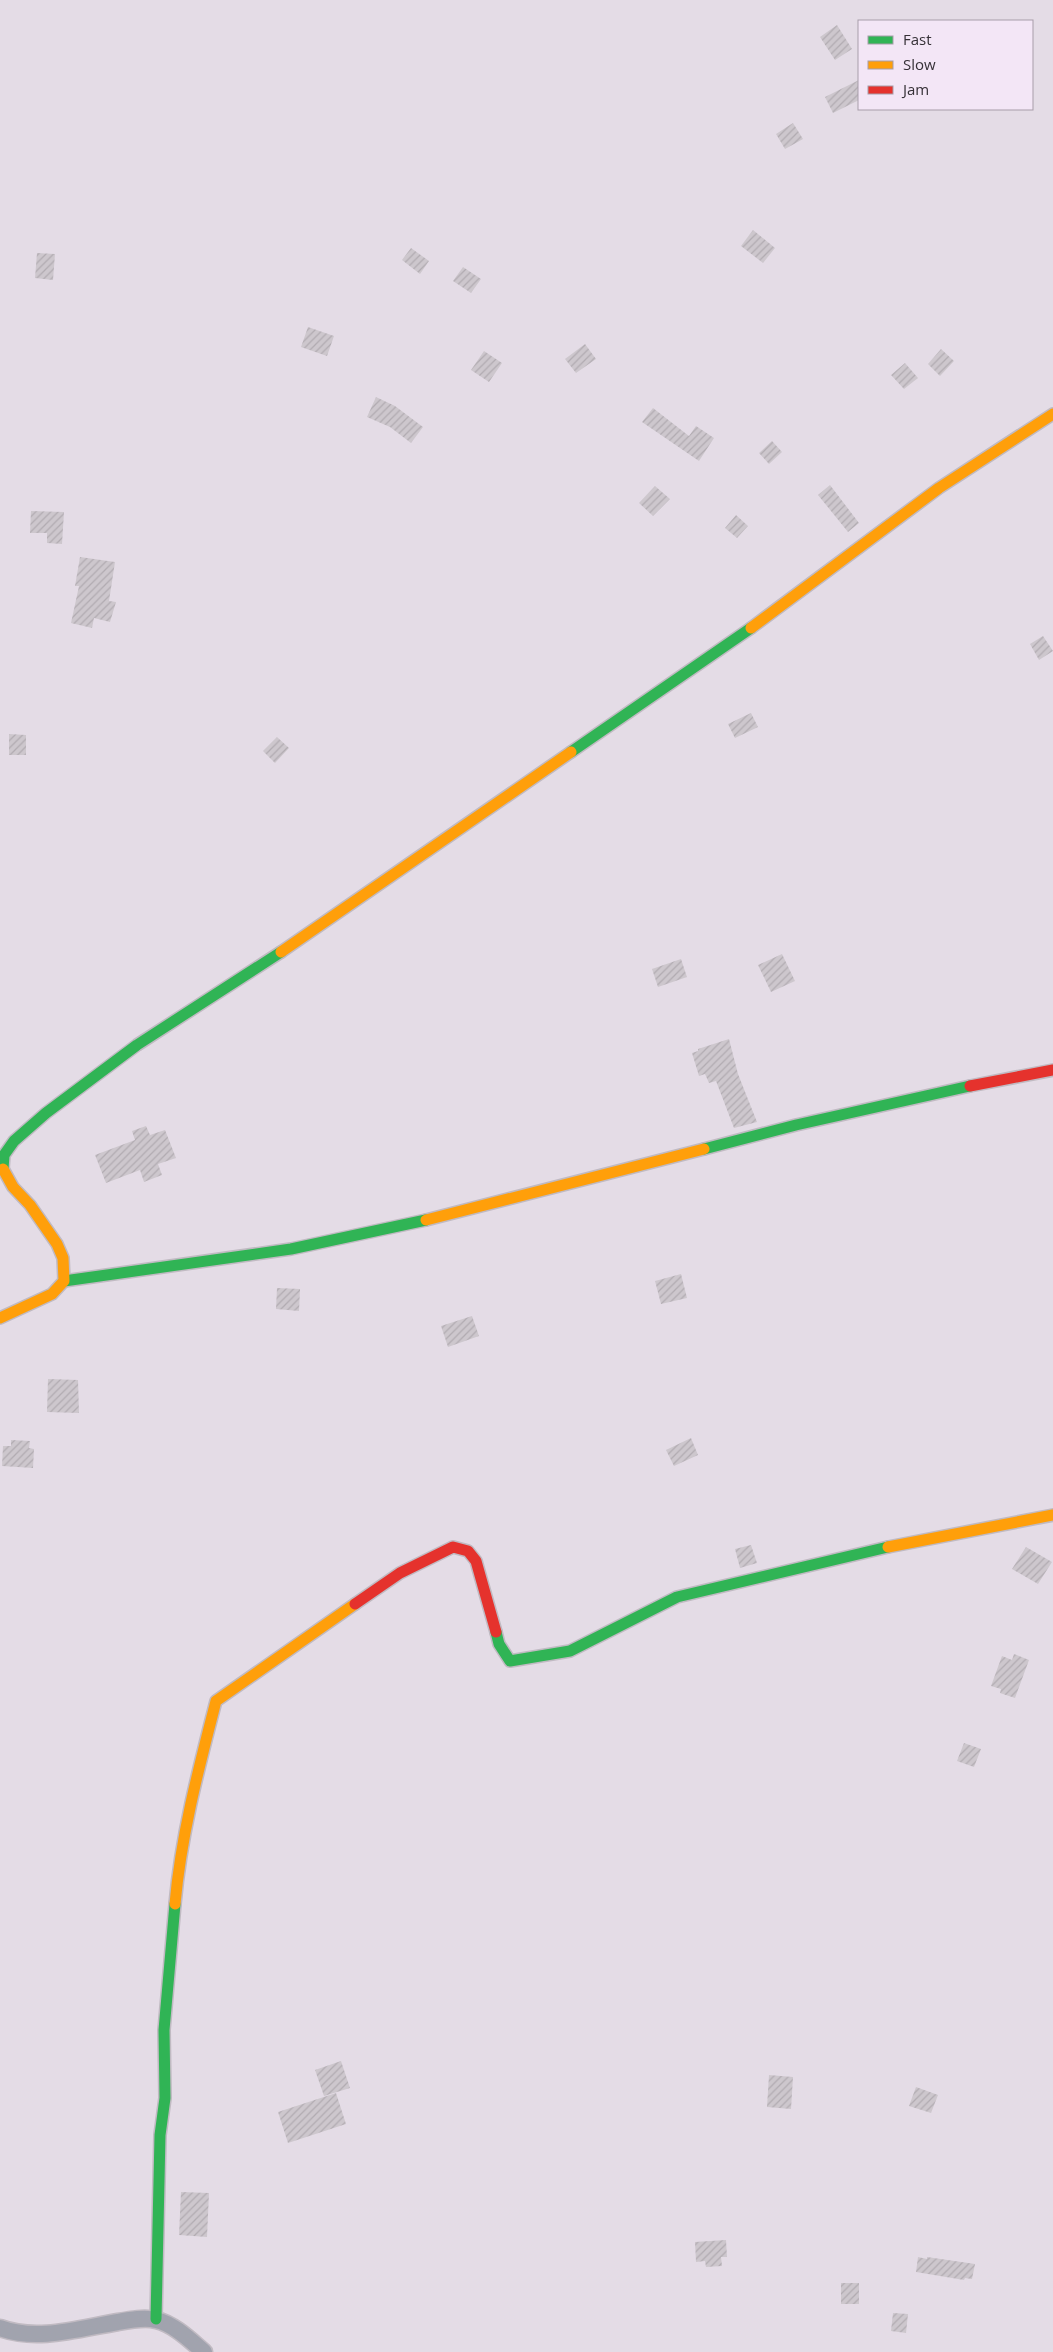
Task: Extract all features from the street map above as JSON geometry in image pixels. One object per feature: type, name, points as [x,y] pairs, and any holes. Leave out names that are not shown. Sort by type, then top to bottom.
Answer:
[{"type":"street","points":[[64,1282],[63,1258],[57,1244],[30,1204],[12,1187],[1,1170],[4,1155],[14,1142],[78,1086],[137,1044],[268,961],[728,644],[939,488],[1053,414]]},
{"type":"street","points":[[0,1318],[52,1294],[64,1282],[301,1247],[466,1211],[796,1125],[1053,1070]]},
{"type":"street","points":[[156,2320],[160,2135],[165,2098],[164,2030],[177,1882],[201,1759],[216,1701],[400,1573],[453,1547],[468,1551],[476,1561],[499,1644],[510,1660],[534,1658],[570,1650],[677,1598],[920,1539],[979,1530],[1053,1515]]},
{"type":"street","points":[[0,2328],[16,2332],[43,2333],[128,2320],[156,2320],[179,2332],[204,2352]]},
{"type":"building","points":[[837,25],[852,49],[835,60],[820,37]]},
{"type":"building","points":[[858,80],[858,100],[833,113],[825,97]]},
{"type":"building","points":[[793,123],[803,139],[785,149],[776,134]]},
{"type":"building","points":[[753,230],[775,248],[763,263],[741,246]]},
{"type":"building","points":[[411,248],[429,261],[420,274],[402,260]]},
{"type":"building","points":[[37,253],[55,254],[53,280],[35,278]]},
{"type":"building","points":[[463,267],[481,279],[471,293],[453,281]]},
{"type":"building","points":[[308,327],[334,336],[327,356],[301,347]]},
{"type":"building","points":[[585,344],[596,359],[576,373],[565,359]]},
{"type":"building","points":[[941,349],[954,361],[940,376],[928,364]]},
{"type":"building","points":[[484,351],[502,363],[489,382],[471,370]]},
{"type":"building","points":[[905,363],[918,378],[904,389],[891,375]]},
{"type":"building","points":[[376,397],[395,406],[423,427],[411,443],[390,427],[367,417]]},
{"type":"building","points":[[653,408],[689,436],[696,426],[714,438],[699,461],[642,422]]},
{"type":"building","points":[[772,441],[782,452],[769,464],[759,453]]},
{"type":"building","points":[[830,485],[859,523],[848,532],[818,495]]},
{"type":"building","points":[[655,486],[670,499],[653,516],[639,503]]},
{"type":"building","points":[[31,511],[64,512],[62,544],[47,543],[47,533],[30,533]]},
{"type":"building","points":[[736,515],[748,526],[737,538],[725,528]]},
{"type":"building","points":[[80,557],[115,562],[109,601],[116,602],[110,622],[94,618],[92,628],[71,623],[79,586],[75,586]]},
{"type":"building","points":[[1043,636],[1053,651],[1039,660],[1030,644]]},
{"type":"building","points":[[751,713],[758,727],[735,738],[728,724]]},
{"type":"building","points":[[9,734],[26,735],[26,755],[9,755]]},
{"type":"building","points":[[277,737],[289,748],[275,763],[263,751]]},
{"type":"building","points":[[782,954],[795,981],[771,992],[758,965]]},
{"type":"building","points":[[681,959],[687,977],[658,987],[652,969]]},
{"type":"building","points":[[729,1039],[738,1074],[757,1122],[734,1128],[716,1081],[709,1083],[705,1074],[699,1076],[692,1053],[698,1051],[698,1049]]},
{"type":"building","points":[[146,1126],[150,1135],[165,1130],[176,1158],[158,1164],[162,1175],[144,1182],[140,1170],[106,1183],[95,1155],[135,1140],[132,1131]]},
{"type":"building","points":[[681,1274],[687,1298],[661,1304],[655,1281]]},
{"type":"building","points":[[277,1288],[300,1289],[299,1311],[276,1309]]},
{"type":"building","points":[[472,1316],[479,1336],[448,1347],[441,1326]]},
{"type":"building","points":[[48,1379],[78,1380],[79,1413],[47,1412]]},
{"type":"building","points":[[691,1438],[698,1455],[674,1466],[666,1450]]},
{"type":"building","points":[[11,1440],[30,1441],[29,1448],[34,1449],[33,1468],[2,1466],[3,1446],[11,1446]]},
{"type":"building","points":[[751,1545],[757,1563],[740,1568],[735,1549]]},
{"type":"building","points":[[1026,1547],[1052,1562],[1038,1584],[1012,1569]]},
{"type":"building","points":[[1014,1654],[1029,1660],[1015,1698],[1000,1693],[1001,1689],[991,1686],[1002,1656],[1012,1660]]},
{"type":"building","points":[[964,1743],[981,1749],[974,1767],[957,1761]]},
{"type":"building","points":[[341,2061],[350,2088],[324,2096],[315,2070]]},
{"type":"building","points":[[769,2075],[793,2077],[791,2109],[767,2107]]},
{"type":"building","points":[[916,2087],[938,2095],[931,2113],[909,2106]]},
{"type":"building","points":[[336,2093],[346,2124],[288,2143],[278,2112]]},
{"type":"building","points":[[181,2192],[209,2193],[207,2237],[179,2235]]},
{"type":"building","points":[[726,2240],[727,2257],[721,2257],[722,2266],[706,2267],[705,2261],[696,2262],[695,2242]]},
{"type":"building","points":[[918,2257],[975,2264],[972,2279],[965,2278],[964,2280],[916,2272]]},
{"type":"building","points":[[841,2283],[859,2283],[859,2304],[841,2304]]},
{"type":"building","points":[[893,2313],[908,2314],[906,2333],[891,2331]]},
{"type":"traffic: fast","points":[[571,752],[751,628]]},
{"type":"traffic: fast","points":[[3,1169],[4,1155],[14,1141],[46,1113],[137,1045],[281,952]]},
{"type":"traffic: fast","points":[[704,1149],[796,1125],[970,1086]]},
{"type":"traffic: fast","points":[[64,1281],[291,1249],[426,1220]]},
{"type":"traffic: fast","points":[[496,1632],[499,1644],[510,1661],[570,1651],[677,1597],[888,1547]]},
{"type":"traffic: fast","points":[[156,2319],[160,2135],[165,2098],[164,2030],[175,1904]]},
{"type":"traffic: slow","points":[[751,628],[939,488],[1053,414]]},
{"type":"traffic: slow","points":[[281,952],[571,752]]},
{"type":"traffic: slow","points":[[426,1220],[704,1149]]},
{"type":"traffic: slow","points":[[0,1318],[52,1294],[64,1281],[63,1258],[57,1244],[30,1205],[13,1187],[3,1169]]},
{"type":"traffic: slow","points":[[888,1547],[1053,1515]]},
{"type":"traffic: slow","points":[[175,1904],[186,1827],[216,1701],[355,1604]]},
{"type":"traffic: jam","points":[[970,1086],[1053,1070]]},
{"type":"traffic: jam","points":[[355,1604],[400,1573],[453,1547],[468,1551],[476,1561],[496,1632]]}]
